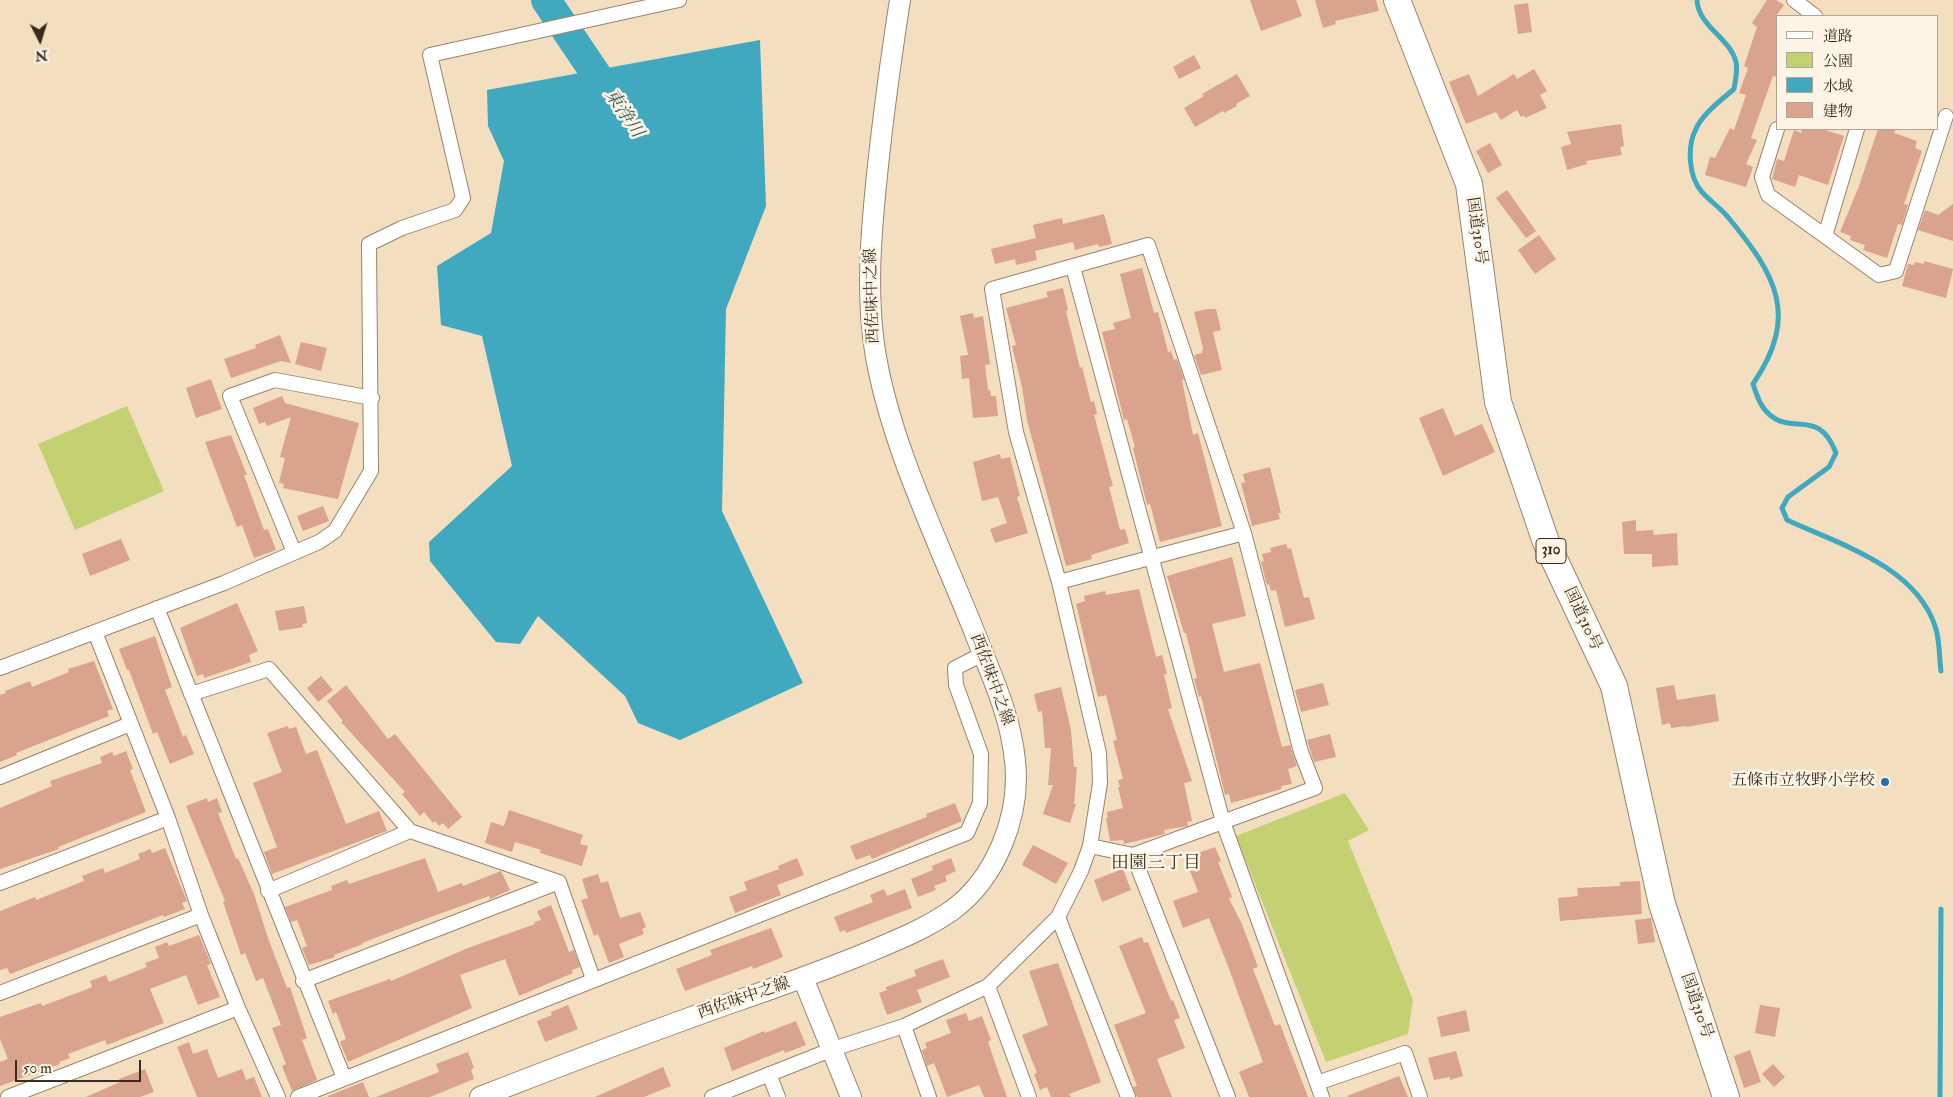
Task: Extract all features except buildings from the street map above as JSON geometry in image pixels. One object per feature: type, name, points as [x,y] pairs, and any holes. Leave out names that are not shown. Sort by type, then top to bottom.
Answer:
[{"type":"highway","name":"国道310号","points":[[1397,0],[1469,184],[1498,402],[1546,542],[1614,686],[1662,904],[1726,1097]]},
{"type":"main road","name":"西佐味中之線","points":[[480,1097],[636,1036],[804,978],[884,946],[938,919],[954,909],[977,886],[1010,827],[1015,797],[1016,763],[1006,712],[901,446],[892,420],[875,351],[872,300],[872,227],[881,141],[900,0]]},
{"type":"main road","points":[[804,978],[851,1097]]},
{"type":"street","points":[[0,668],[224,583],[319,542],[335,531],[371,471],[372,398],[369,244],[402,228],[455,210],[463,198],[430,55],[680,0]]},
{"type":"street","points":[[1794,0],[1812,15]]},
{"type":"street","points":[[1777,130],[1762,177],[1768,195],[1879,275],[1896,271],[1945,115]]},
{"type":"street","points":[[1825,236],[1857,130]]},
{"type":"street","points":[[712,1097],[833,1049],[904,1026],[988,986],[1058,917],[1081,870],[1090,846],[1100,783],[1099,753],[1059,582],[1016,432],[992,289],[1148,245],[1244,533],[1301,752],[1315,788],[1133,855],[1090,846]]},
{"type":"street","points":[[1073,267],[1223,822],[1322,1097]]},
{"type":"street","points":[[294,552],[230,396],[275,380],[372,398]]},
{"type":"street","points":[[1059,582],[1244,533]]},
{"type":"street","points":[[157,608],[344,1078]]},
{"type":"street","points":[[95,632],[168,818],[200,915],[238,1008],[278,1097]]},
{"type":"street","points":[[298,1097],[967,833],[980,803],[981,754],[956,686],[955,668],[983,654]]},
{"type":"street","points":[[191,694],[269,669],[410,831],[559,882]]},
{"type":"street","points":[[0,777],[130,724]]},
{"type":"street","points":[[0,883],[168,818]]},
{"type":"street","points":[[268,891],[410,831]]},
{"type":"street","points":[[1133,855],[1228,1097]]},
{"type":"street","points":[[559,882],[593,979]]},
{"type":"street","points":[[304,981],[559,882]]},
{"type":"street","points":[[0,993],[200,915]]},
{"type":"street","points":[[1058,917],[1128,1097]]},
{"type":"street","points":[[988,986],[1029,1097]]},
{"type":"street","points":[[8,1097],[238,1008]]},
{"type":"street","points":[[904,1026],[929,1097]]},
{"type":"street","points":[[1317,1083],[1405,1053],[1420,1097]]},
{"type":"street","points":[[769,1074],[778,1097]]},
{"type":"green space","points":[[127,406],[164,491],[75,530],[38,444]]},
{"type":"green space","points":[[1345,793],[1369,830],[1348,841],[1413,1000],[1408,1034],[1326,1062],[1236,836]]},
{"type":"water","points":[[760,40],[766,206],[726,309],[722,511],[803,683],[680,740],[638,723],[625,696],[538,616],[520,644],[496,642],[430,561],[429,542],[512,466],[482,336],[441,325],[437,266],[491,233],[504,161],[488,126],[487,90]]},
{"type":"waterway","name":"東浄川","points":[[546,0],[616,104]]},
{"type":"waterway","points":[[1697,0],[1699,9],[1708,25],[1733,54],[1737,69],[1734,89],[1707,113],[1698,125],[1692,138],[1690,154],[1694,179],[1702,192],[1727,216],[1744,237],[1769,277],[1776,296],[1778,316],[1776,337],[1767,359],[1753,384],[1761,405],[1770,415],[1779,421],[1814,426],[1829,439],[1836,453],[1829,467],[1788,497],[1782,508],[1787,520],[1851,548],[1873,560],[1893,572],[1911,588],[1925,605],[1937,631],[1941,671]]},
{"type":"waterway","points":[[1940,1097],[1941,909]]},
{"type":"place","name":"五條市立牧野小学校","points":[[1885,782]]},
{"type":"district","name":"田園三丁目","points":[[1156,864]]}]
